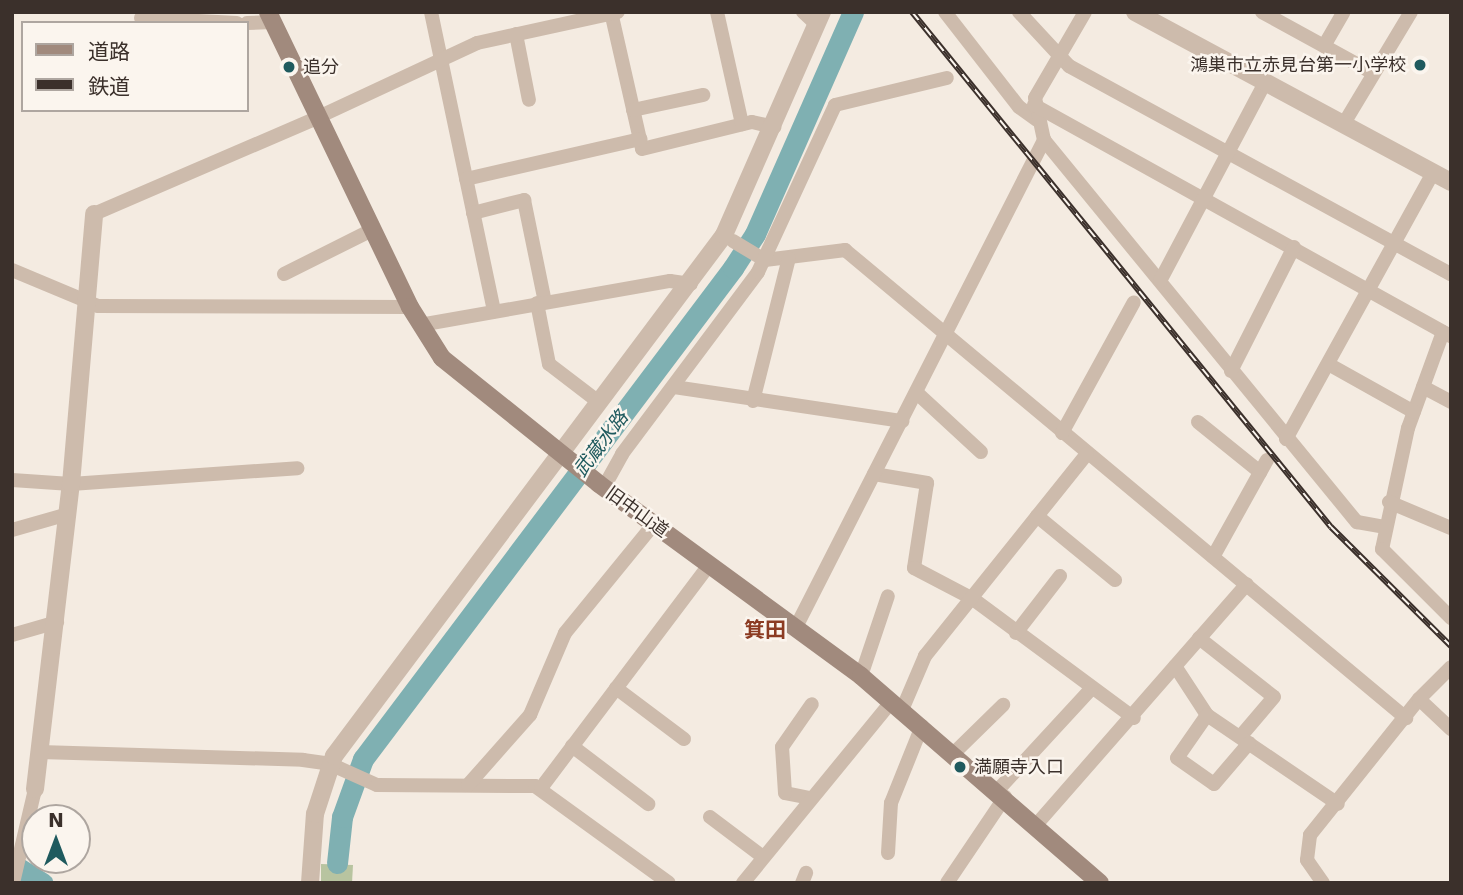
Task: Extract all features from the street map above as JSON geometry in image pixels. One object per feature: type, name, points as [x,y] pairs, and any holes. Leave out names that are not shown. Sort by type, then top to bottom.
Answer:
[{"type":"main road","name":"旧中山道","points":[[271,17],[410,307],[442,358],[563,456],[861,676],[1036,825],[1091,880]]},
{"type":"street","points":[[431,12],[494,311]]},
{"type":"street","points":[[717,12],[742,124]]},
{"type":"street","points":[[310,883],[315,814],[355,724],[729,238],[819,19],[803,12]]},
{"type":"street","points":[[946,12],[1019,107],[1037,120]]},
{"type":"street","points":[[1019,12],[1058,57],[1224,154],[1451,274]]},
{"type":"street","points":[[1085,12],[1034,105],[1044,140],[1286,439],[1357,522],[1385,527]]},
{"type":"street","points":[[1324,46],[1344,12]]},
{"type":"street","points":[[1343,125],[1410,12]]},
{"type":"street","points":[[14,880],[35,789],[57,622],[94,214],[318,117],[477,43],[613,13],[642,149],[742,124],[774,127]]},
{"type":"street","points":[[1138,13],[1451,182]]},
{"type":"street","points":[[1270,14],[1373,73]]},
{"type":"street","points":[[248,23],[271,17]]},
{"type":"street","points":[[141,18],[199,21]]},
{"type":"street","points":[[516,34],[529,100]]},
{"type":"street","points":[[600,484],[674,387],[762,258],[835,105],[947,78]]},
{"type":"street","points":[[1160,281],[1224,154],[1265,83]]},
{"type":"street","points":[[633,110],[703,95]]},
{"type":"street","points":[[1034,105],[1203,196],[1447,334],[1414,412],[1389,502],[1382,549],[1451,618]]},
{"type":"street","points":[[466,179],[640,139]]},
{"type":"street","points":[[796,627],[1044,140]]},
{"type":"street","points":[[1286,439],[1330,365],[1433,173]]},
{"type":"street","points":[[473,213],[524,200],[549,363],[600,403]]},
{"type":"street","points":[[284,274],[372,230]]},
{"type":"street","points":[[729,238],[762,258],[789,258],[845,250],[1406,718]]},
{"type":"street","points":[[1231,371],[1294,247]]},
{"type":"street","points":[[753,401],[789,258]]},
{"type":"street","points":[[12,270],[87,303],[410,307]]},
{"type":"street","points":[[420,325],[670,281],[691,284]]},
{"type":"street","points":[[1062,433],[1134,302]]},
{"type":"street","points":[[1330,365],[1414,412]]},
{"type":"street","points":[[674,387],[753,401],[902,421]]},
{"type":"street","points":[[1423,387],[1451,402]]},
{"type":"street","points":[[917,393],[981,452]]},
{"type":"street","points":[[1198,422],[1263,466],[1213,557]]},
{"type":"street","points":[[743,883],[810,798],[897,705],[925,656],[1087,454]]},
{"type":"street","points":[[12,480],[71,484],[297,468]]},
{"type":"street","points":[[874,474],[926,483],[914,568],[973,599],[1134,718]]},
{"type":"street","points":[[1389,502],[1451,527]]},
{"type":"street","points":[[12,530],[68,513]]},
{"type":"street","points":[[1037,516],[1115,580]]},
{"type":"street","points":[[468,785],[530,715],[565,633],[654,524]]},
{"type":"street","points":[[541,788],[709,565]]},
{"type":"street","points":[[1016,633],[1060,576]]},
{"type":"street","points":[[1036,825],[1134,718],[1247,584]]},
{"type":"street","points":[[861,676],[888,596]]},
{"type":"street","points":[[12,635],[57,622]]},
{"type":"street","points":[[1199,638],[1274,697],[1214,784],[1177,758],[1207,715]]},
{"type":"street","points":[[1175,667],[1207,715],[1338,804]]},
{"type":"street","points":[[1323,883],[1307,860],[1310,835],[1338,804],[1419,699],[1451,667]]},
{"type":"street","points":[[616,688],[684,739]]},
{"type":"street","points":[[947,883],[1001,794],[1092,688]]},
{"type":"street","points":[[1419,699],[1451,729]]},
{"type":"street","points":[[810,798],[785,793],[782,747],[812,704]]},
{"type":"street","points":[[954,753],[1003,705]]},
{"type":"street","points":[[888,853],[891,803],[922,726]]},
{"type":"street","points":[[572,746],[648,804]]},
{"type":"street","points":[[40,752],[335,766],[367,781],[541,788],[669,883]]},
{"type":"street","points":[[710,817],[763,857]]},
{"type":"green space","points":[[321,864],[353,865],[352,883],[321,883]]},
{"type":"waterway","name":"武蔵水路","points":[[337,863],[342,817],[363,759],[733,268],[755,234],[853,12]]},
{"type":"waterway","points":[[12,864],[43,883]]},
{"type":"railway","points":[[912,12],[1331,527],[1451,646]]},
{"type":"place","name":"鴻巣市立赤見台第一小学校","points":[[1420,65]]},
{"type":"place","name":"追分","points":[[289,67]]},
{"type":"place","name":"満願寺入口","points":[[960,767]]},
{"type":"district","name":"箕田","points":[[765,630]]}]
